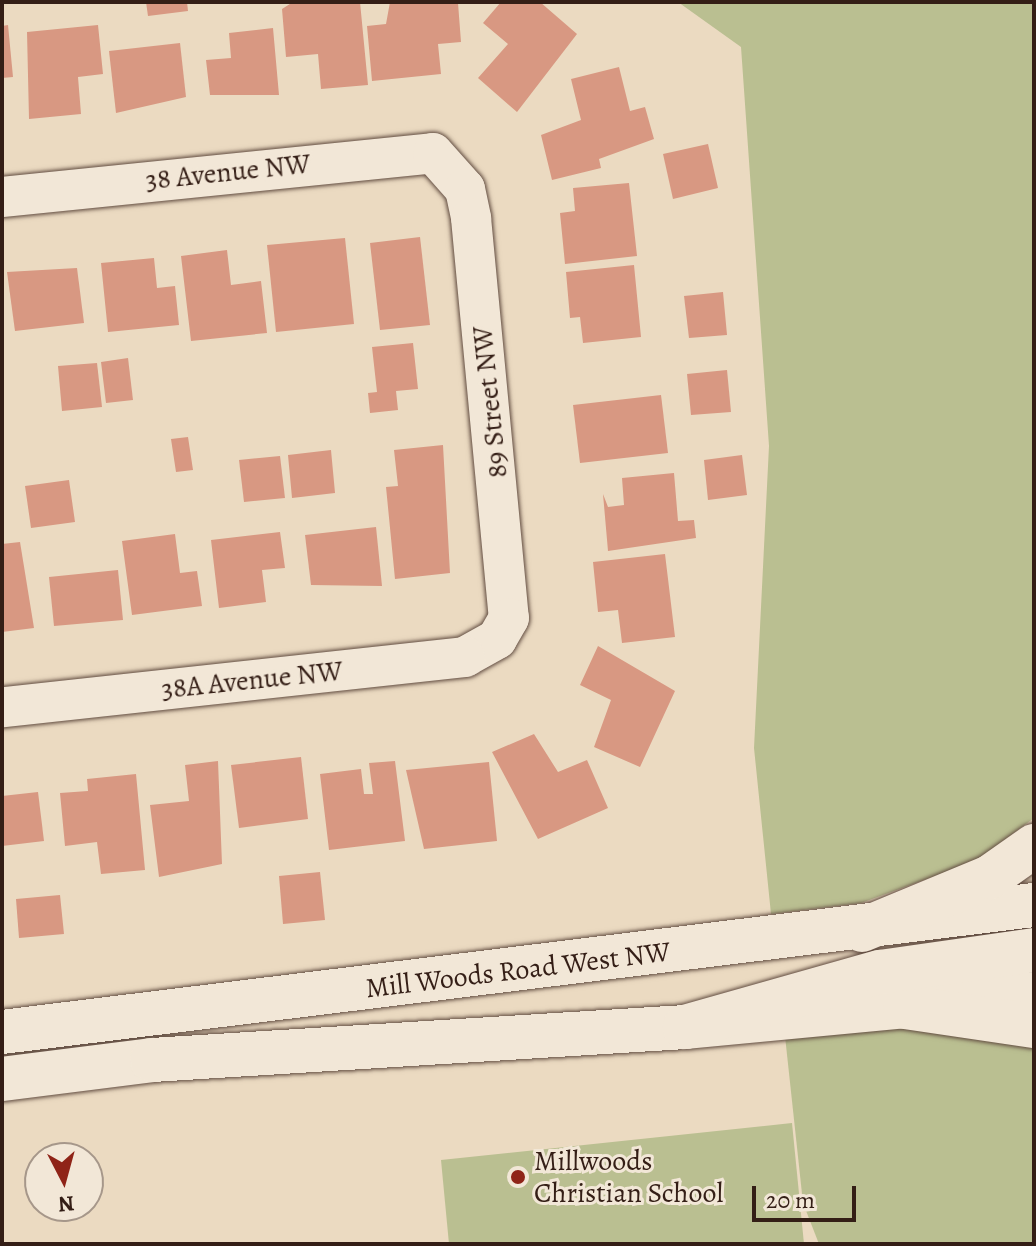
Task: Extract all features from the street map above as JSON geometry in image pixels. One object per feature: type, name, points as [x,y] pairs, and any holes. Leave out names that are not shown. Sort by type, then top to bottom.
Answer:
[{"type":"street","name":"38 Avenue NW","points":[[2,197],[396,153],[433,153],[449,168]]},
{"type":"street","name":"89 Street NW","points":[[449,168],[465,189],[471,218],[509,597],[509,618],[497,639]]},
{"type":"street","name":"38A Avenue NW","points":[[2,707],[465,657],[497,639]]},
{"type":"street","points":[[862,930],[990,877],[1034,846]]},
{"type":"street","name":"Mill Woods Road West NW","points":[[2,1032],[862,930],[1034,905]]},
{"type":"street","points":[[685,1027],[880,972],[1034,950]]},
{"type":"street","name":"Mill Woods Road West NW","points":[[2,1079],[152,1060],[685,1027],[1034,994]]},
{"type":"street","points":[[905,1007],[1034,1026]]},
{"type":"green space","points":[[678,2],[1034,2],[1034,818],[976,861],[861,903],[771,914],[754,748],[769,446],[741,47]]},
{"type":"green space","points":[[902,1026],[1034,1047],[1034,1244],[819,1244],[803,1203],[785,1036]]},
{"type":"green space","points":[[792,1123],[804,1244],[449,1244],[441,1160]]},
{"type":"building","points":[[146,2],[187,2],[188,11],[148,16]]},
{"type":"building","points":[[293,2],[360,2],[368,85],[321,89],[318,54],[286,57],[282,9]]},
{"type":"building","points":[[390,2],[458,3],[461,42],[438,44],[441,74],[372,81],[367,26],[386,24]]},
{"type":"building","points":[[501,2],[540,2],[577,34],[517,112],[478,78],[508,44],[483,23]]},
{"type":"building","points":[[8,25],[13,77],[2,78],[2,26]]},
{"type":"building","points":[[98,25],[103,74],[78,77],[81,114],[29,119],[27,32]]},
{"type":"building","points":[[273,28],[279,95],[210,95],[206,60],[231,58],[229,33]]},
{"type":"building","points":[[180,43],[186,97],[116,113],[109,51]]},
{"type":"building","points":[[619,67],[630,111],[645,107],[654,139],[599,159],[601,168],[552,180],[541,135],[581,120],[571,79]]},
{"type":"building","points":[[708,144],[718,188],[673,199],[663,154]]},
{"type":"building","points":[[629,183],[637,256],[565,264],[560,213],[575,211],[573,188]]},
{"type":"building","points":[[420,237],[430,325],[380,330],[370,243]]},
{"type":"building","points":[[345,238],[354,324],[276,332],[267,245]]},
{"type":"building","points":[[227,250],[231,285],[261,281],[267,333],[191,341],[181,256]]},
{"type":"building","points":[[154,258],[157,288],[175,286],[179,325],[108,332],[101,263]]},
{"type":"building","points":[[634,265],[641,337],[583,343],[580,317],[570,318],[566,272]]},
{"type":"building","points":[[77,268],[84,323],[15,331],[7,272]]},
{"type":"building","points":[[723,292],[727,335],[689,338],[684,296]]},
{"type":"building","points":[[413,343],[418,389],[396,391],[398,410],[370,413],[368,393],[377,392],[372,347]]},
{"type":"building","points":[[128,358],[133,400],[106,403],[101,362]]},
{"type":"building","points":[[97,363],[102,407],[62,411],[58,366]]},
{"type":"building","points":[[727,370],[731,412],[691,415],[687,374]]},
{"type":"building","points":[[661,395],[668,453],[580,463],[573,405]]},
{"type":"building","points":[[188,437],[193,470],[176,472],[171,439]]},
{"type":"building","points":[[443,445],[450,573],[395,579],[386,487],[398,486],[394,450]]},
{"type":"building","points":[[331,450],[335,493],[292,498],[288,455]]},
{"type":"building","points":[[742,455],[747,495],[708,500],[704,460]]},
{"type":"building","points":[[280,456],[285,498],[244,502],[239,460]]},
{"type":"building","points":[[674,473],[678,521],[694,520],[696,538],[608,551],[603,494],[608,507],[624,505],[622,478]]},
{"type":"building","points":[[69,480],[75,522],[31,528],[25,486]]},
{"type":"building","points":[[376,527],[382,586],[311,585],[305,535]]},
{"type":"building","points":[[280,532],[285,568],[262,570],[266,602],[219,608],[211,540]]},
{"type":"building","points":[[175,534],[180,573],[197,571],[202,606],[132,615],[122,541]]},
{"type":"building","points":[[20,542],[34,628],[2,632],[2,544]]},
{"type":"building","points":[[665,554],[675,637],[622,643],[618,610],[598,612],[593,562]]},
{"type":"building","points":[[118,570],[123,620],[54,626],[49,577]]},
{"type":"building","points":[[598,646],[675,691],[640,767],[594,747],[611,700],[580,685]]},
{"type":"building","points":[[534,734],[558,772],[587,760],[608,808],[538,839],[492,752]]},
{"type":"building","points":[[301,757],[308,819],[239,828],[231,765]]},
{"type":"building","points":[[218,761],[222,864],[159,877],[150,805],[189,801],[185,765]]},
{"type":"building","points":[[395,761],[405,841],[329,850],[320,774],[361,769],[364,794],[373,794],[369,763]]},
{"type":"building","points":[[489,762],[497,841],[424,849],[406,770]]},
{"type":"building","points":[[136,774],[145,870],[101,874],[97,842],[65,846],[60,793],[88,791],[87,779]]},
{"type":"building","points":[[38,792],[44,841],[2,846],[2,796]]},
{"type":"building","points":[[320,872],[325,920],[283,924],[279,876]]},
{"type":"building","points":[[60,895],[64,934],[19,938],[16,899]]},
{"type":"place","name":"Millwoods Christian School","points":[[518,1177]]}]
